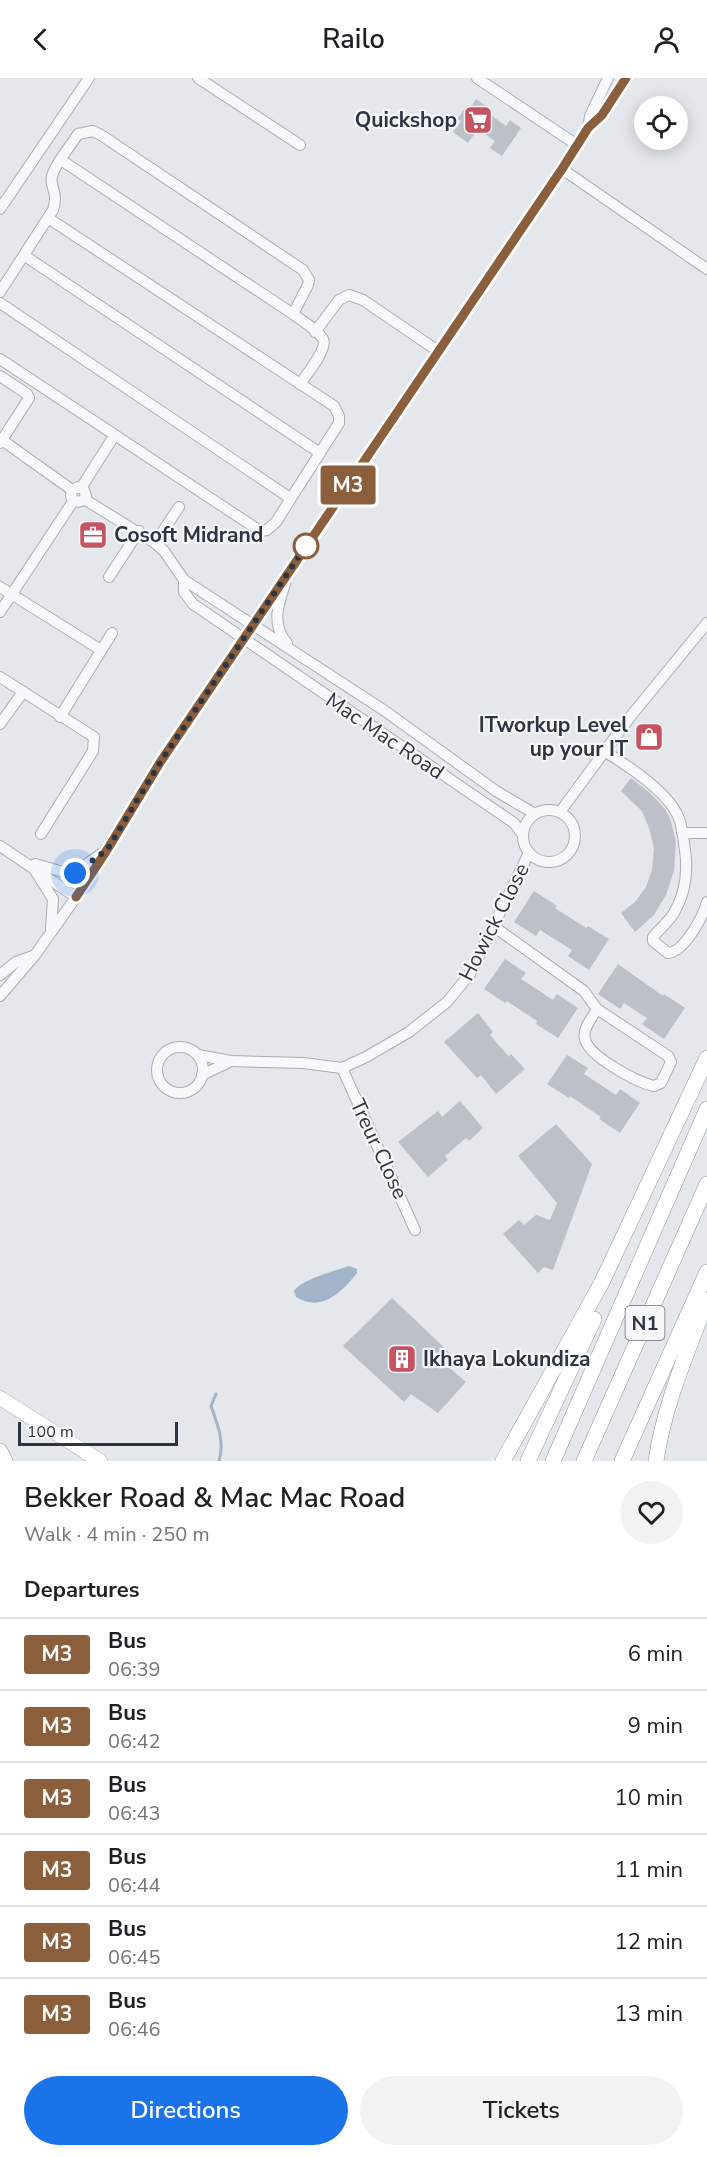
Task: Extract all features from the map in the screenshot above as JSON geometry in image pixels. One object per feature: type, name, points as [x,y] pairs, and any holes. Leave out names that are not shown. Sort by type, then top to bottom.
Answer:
[{"type":"highway","points":[[503,1461],[602,1282],[707,1060]]},
{"type":"highway","points":[[528,1461],[615,1274],[707,1060]]},
{"type":"highway","name":"N1","points":[[553,1461],[707,1109]]},
{"type":"highway","name":"N1","points":[[584,1461],[707,1185]]},
{"type":"highway","points":[[622,1461],[707,1272]]},
{"type":"highway","points":[[656,1461],[670,1396],[707,1300]]},
{"type":"highway","points":[[0,1451],[4,1461]]},
{"type":"main road","points":[[0,1398],[100,1461]]},
{"type":"main road","points":[[0,1451],[10,1461]]},
{"type":"street","points":[[0,209],[88,78]]},
{"type":"street","points":[[198,78],[300,145]]},
{"type":"street","points":[[477,78],[577,145]]},
{"type":"street","points":[[588,128],[590,116],[608,78]]},
{"type":"street","points":[[0,996],[35,955],[76,897],[161,761],[588,128],[602,115],[626,78]]},
{"type":"street","points":[[0,292],[48,218],[57,197],[51,178],[61,160],[80,133],[93,131],[303,270],[309,280],[308,285],[294,314]]},
{"type":"street","points":[[61,160],[294,314],[315,332],[323,340],[323,350],[300,384]]},
{"type":"street","points":[[562,169],[707,269]]},
{"type":"street","points":[[0,359],[223,506],[257,531],[264,531],[272,526],[338,426],[339,416],[334,406],[48,218]]},
{"type":"street","points":[[25,256],[320,453]]},
{"type":"street","points":[[315,332],[339,300],[349,295],[363,300],[438,351]]},
{"type":"street","points":[[0,303],[290,498]]},
{"type":"street","points":[[0,376],[27,394],[29,398],[1,442],[155,543],[164,551],[184,580]]},
{"type":"street","points":[[0,612],[114,436]]},
{"type":"street","points":[[155,543],[178,507]]},
{"type":"street","points":[[108,577],[139,531]]},
{"type":"street","points":[[289,573],[278,607],[277,620],[282,638],[293,650]]},
{"type":"street","name":"Mac Mac Road","points":[[184,580],[385,711],[496,791],[535,814]]},
{"type":"street","name":"Mac Mac Road","points":[[184,580],[184,592],[193,604],[514,823],[523,835]]},
{"type":"street","points":[[0,587],[101,650]]},
{"type":"street","points":[[560,813],[630,717],[707,623]]},
{"type":"street","points":[[60,717],[112,633]]},
{"type":"street","points":[[0,677],[94,737],[93,751],[40,834]]},
{"type":"street","points":[[0,724],[23,692]]},
{"type":"street","points":[[373,727],[385,711]]},
{"type":"street","points":[[604,751],[649,782],[677,814],[682,833],[687,870],[685,880],[673,914],[653,937],[653,941],[668,953],[677,951],[704,915],[707,902]]},
{"type":"street","points":[[551,810],[560,813],[567,817],[575,832],[572,849],[559,860],[542,861],[530,853],[524,844],[523,835],[529,820],[535,814],[551,810]]},
{"type":"street","points":[[682,833],[707,833]]},
{"type":"street","points":[[0,846],[76,897]]},
{"type":"street","points":[[25,862],[61,872],[75,873],[107,850]]},
{"type":"street","name":"Howick Close","points":[[342,1068],[409,1032],[447,1002],[470,975],[530,853]]},
{"type":"street","points":[[35,869],[53,899],[51,930]]},
{"type":"street","points":[[493,926],[584,992],[597,1009],[668,1056],[671,1062],[661,1083],[654,1086],[638,1081],[604,1061],[591,1049],[585,1039],[585,1031],[597,1009]]},
{"type":"street","points":[[0,975],[16,962],[35,955]]},
{"type":"street","points":[[198,1055],[202,1064],[202,1075],[189,1091],[178,1093],[168,1090],[160,1082],[157,1072],[158,1062],[171,1048],[181,1047],[190,1049],[198,1055],[231,1061],[303,1063],[342,1068]]},
{"type":"street","points":[[202,1075],[231,1061]]},
{"type":"street","name":"Treur Close","points":[[342,1068],[415,1230]]},
{"type":"water","points":[[349,1266],[357,1269],[357,1273],[345,1287],[330,1298],[314,1303],[296,1297],[294,1291],[304,1283]]},
{"type":"building","points":[[476,99],[492,110],[489,114],[506,126],[510,120],[521,128],[502,156],[490,148],[495,141],[478,129],[468,143],[453,132],[461,121],[457,119],[468,105],[471,107]]},
{"type":"building","points":[[631,778],[665,809],[670,818],[676,842],[674,871],[666,895],[654,915],[635,932],[621,913],[635,902],[646,887],[652,870],[654,848],[642,811],[621,791]]},
{"type":"building","points":[[534,891],[586,928],[588,926],[609,939],[589,970],[568,956],[572,950],[540,930],[536,936],[514,922]]},
{"type":"building","points":[[505,959],[526,973],[521,979],[553,1000],[557,994],[578,1008],[558,1038],[507,1001],[505,1003],[484,989]]},
{"type":"building","points":[[618,964],[663,996],[664,994],[685,1008],[664,1039],[642,1024],[647,1018],[624,1003],[620,1009],[598,994]]},
{"type":"building","points":[[478,1013],[493,1032],[490,1035],[509,1057],[511,1054],[525,1069],[496,1094],[481,1075],[477,1078],[444,1042]]},
{"type":"building","points":[[567,1055],[588,1068],[584,1074],[616,1095],[620,1089],[640,1103],[620,1133],[570,1096],[569,1098],[547,1084]]},
{"type":"building","points":[[460,1101],[483,1128],[469,1141],[466,1138],[445,1156],[448,1160],[428,1177],[398,1142],[438,1111],[442,1117]]},
{"type":"building","points":[[556,1124],[592,1164],[553,1270],[544,1267],[538,1273],[503,1234],[519,1220],[524,1225],[536,1215],[550,1220],[557,1203],[518,1156]]},
{"type":"building","name":"Ikhaya Lokundiza","points":[[392,1298],[451,1354],[444,1363],[466,1382],[438,1413],[411,1394],[404,1402],[343,1346]]},
{"type":"waterway","points":[[216,1394],[211,1406],[221,1440],[219,1461]]},
{"type":"bus line","name":"M3","points":[[76,897],[161,761],[588,128],[602,115],[626,78]]},
{"type":"place","name":"Quickshop","points":[[478,120]]},
{"type":"place","name":"Cosoft Midrand","points":[[93,535]]},
{"type":"place","name":"ITworkup Level up your IT","points":[[649,737]]},
{"type":"place","name":"Ikhaya Lokundiza","points":[[402,1359]]},
{"type":"route","points":[[75,873],[107,850],[161,761],[306,546]]}]
